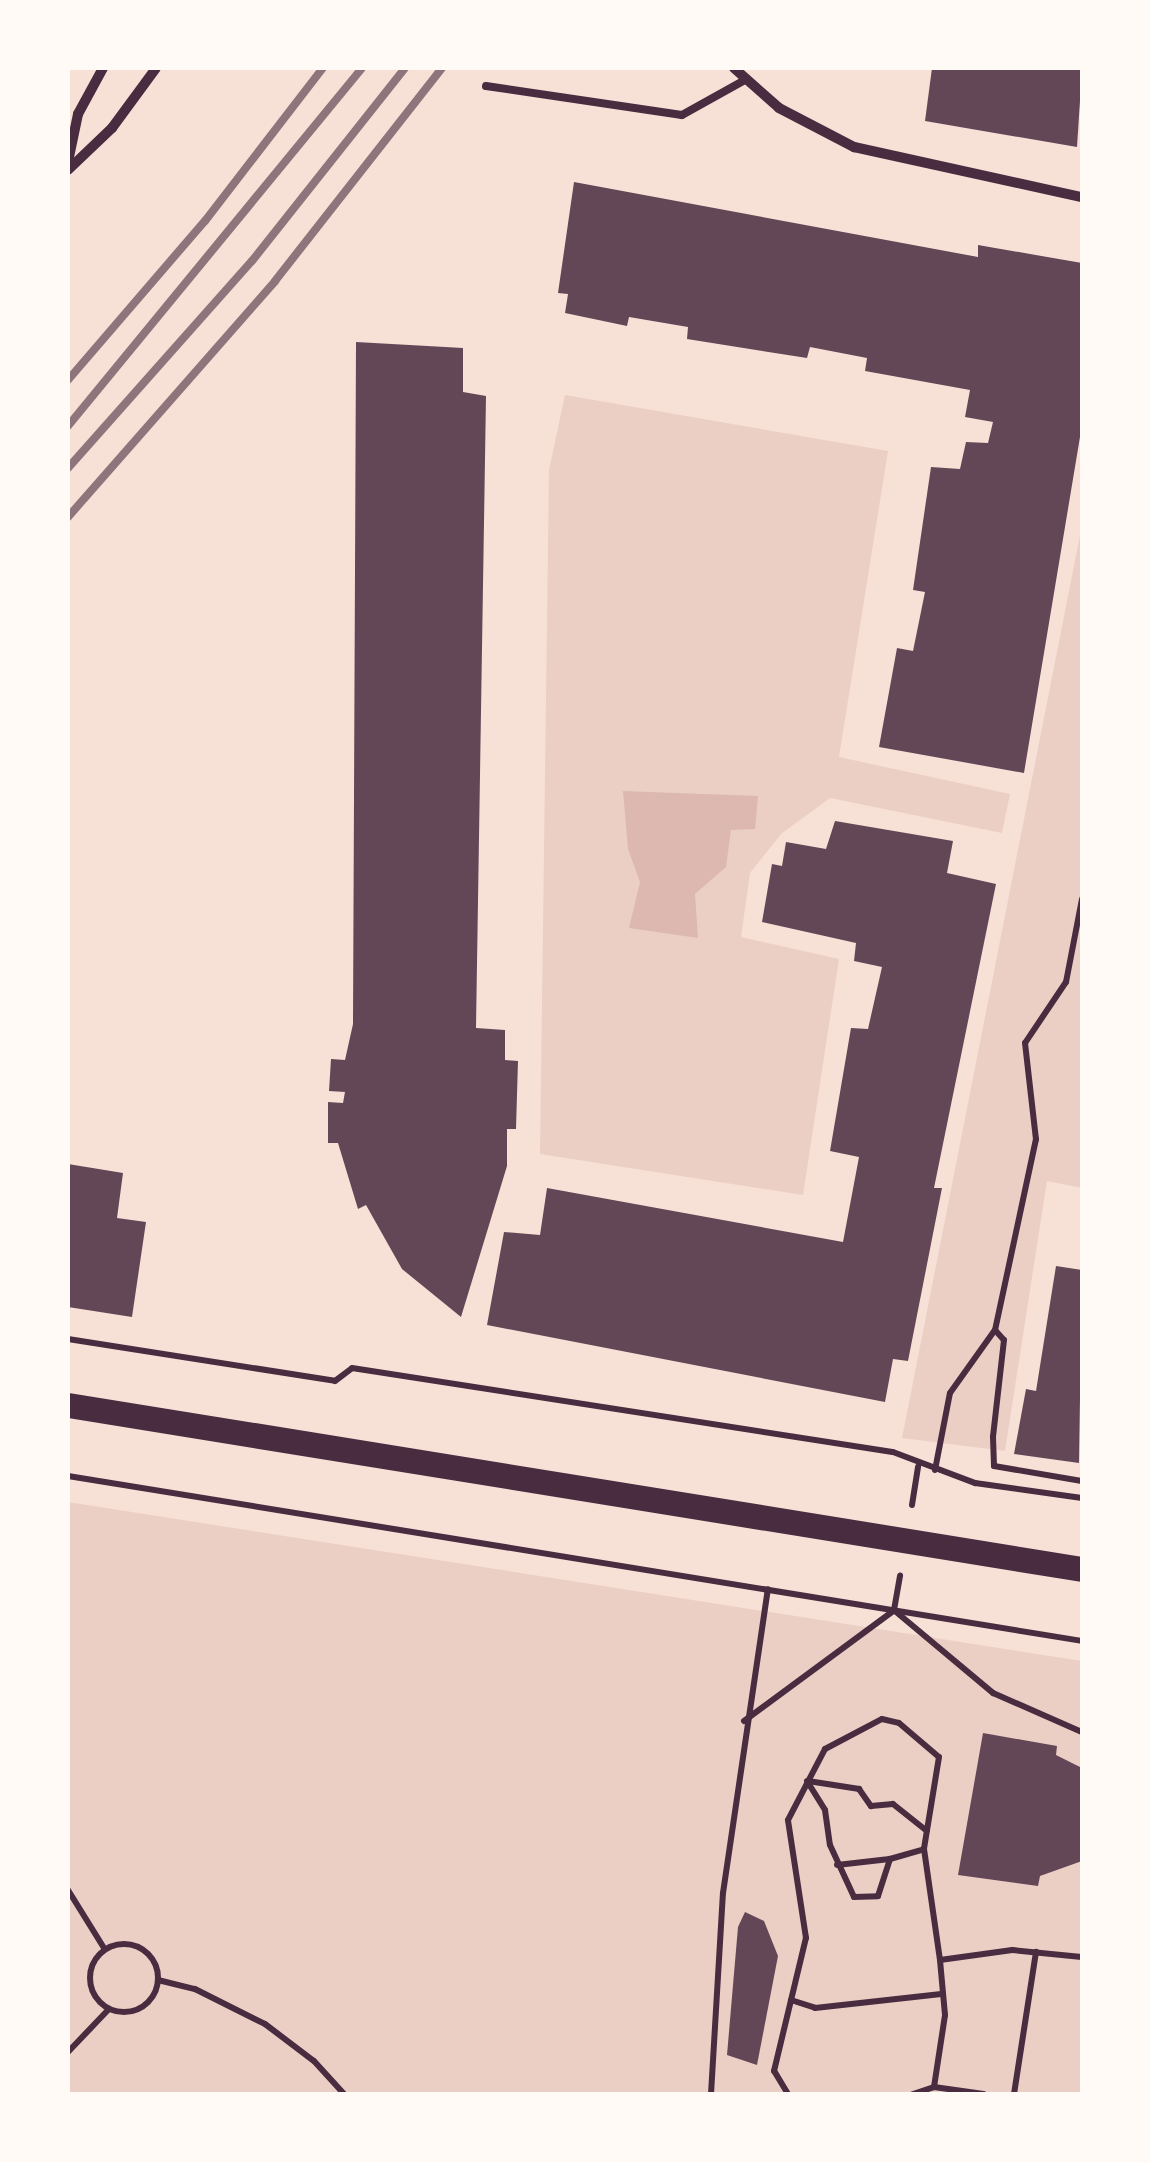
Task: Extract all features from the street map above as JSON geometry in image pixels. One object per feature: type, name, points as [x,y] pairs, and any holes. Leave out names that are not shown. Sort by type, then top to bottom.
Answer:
[{"type":"main road","points":[[68,1405],[118,1417],[1082,1569]]},
{"type":"main road","points":[[68,1417],[118,1417]]},
{"type":"street","points":[[68,166],[78,114],[103,68]]},
{"type":"street","points":[[68,166],[112,128],[156,68]]},
{"type":"street","points":[[734,68],[779,108],[854,147],[1082,197]]},
{"type":"lane","points":[[486,86],[682,115],[745,80]]},
{"type":"path","points":[[935,1470],[950,1393],[995,1330],[1036,1139],[1025,1043],[1066,982],[1082,899]]},
{"type":"path","points":[[995,1330],[1004,1340],[993,1437],[994,1466],[1082,1480]]},
{"type":"path","points":[[68,1339],[335,1381],[352,1368],[892,1452],[918,1466],[975,1483],[1082,1498]]},
{"type":"path","points":[[915,1489],[918,1466]]},
{"type":"path","points":[[68,1476],[1082,1641]]},
{"type":"path","points":[[744,1721],[894,1610],[899,1582]]},
{"type":"path","points":[[711,2094],[723,1893],[744,1721],[768,1589]]},
{"type":"path","points":[[894,1610],[993,1693],[1082,1732]]},
{"type":"path","points":[[788,2094],[774,2070],[806,1928],[788,1820],[826,1748],[882,1719],[899,1724],[940,1757],[924,1849],[940,1960],[944,2030],[934,2087]]},
{"type":"path","points":[[806,1780],[832,1790],[858,1789],[871,1806],[893,1804],[927,1831]]},
{"type":"path","points":[[806,1780],[826,1810],[837,1864],[854,1896],[878,1896],[890,1859]]},
{"type":"path","points":[[837,1864],[890,1859],[924,1849]]},
{"type":"path","points":[[68,1890],[104,1948]]},
{"type":"path","points":[[126,1943],[146,1951],[158,1980],[141,2008],[110,2009],[94,1995],[88,1975],[104,1948],[126,1943]]},
{"type":"path","points":[[940,1960],[1036,1952],[1082,1958]]},
{"type":"path","points":[[1014,2094],[1036,1952]]},
{"type":"path","points":[[158,1980],[195,1989],[264,2024],[314,2061],[344,2094]]},
{"type":"path","points":[[792,2000],[814,2008],[941,1994]]},
{"type":"path","points":[[68,2052],[110,2009]]},
{"type":"path","points":[[913,2094],[934,2087],[984,2094]]},
{"type":"shaded area","points":[[565,395],[888,451],[839,757],[1010,794],[1002,833],[830,798],[781,834],[750,873],[741,937],[839,959],[803,1195],[540,1154],[549,470]]},
{"type":"shaded area","points":[[1082,525],[1082,1188],[1047,1181],[1005,1451],[902,1438]]},
{"type":"shaded area","points":[[623,791],[758,796],[755,829],[731,830],[726,867],[695,894],[698,938],[629,928],[640,882],[628,849]]},
{"type":"shaded area","points":[[68,1502],[1082,1661],[1082,2094],[68,2094]]},
{"type":"building","points":[[932,68],[1082,70],[1077,147],[925,121]]},
{"type":"building","points":[[574,182],[978,257],[978,245],[1082,263],[1082,425],[1024,773],[879,747],[897,648],[913,651],[925,592],[913,590],[931,467],[960,469],[966,442],[988,443],[993,422],[965,417],[970,390],[865,371],[867,358],[810,347],[807,358],[687,339],[688,327],[629,317],[627,326],[565,313],[568,294],[558,293]]},
{"type":"building","points":[[356,342],[463,348],[463,392],[486,396],[476,1028],[505,1030],[505,1060],[518,1061],[516,1129],[507,1129],[507,1166],[461,1317],[402,1269],[366,1205],[358,1209],[338,1143],[328,1143],[328,1102],[343,1103],[345,1092],[329,1091],[331,1059],[345,1060],[353,1024]]},
{"type":"building","points":[[835,821],[953,841],[947,873],[996,884],[934,1188],[942,1188],[908,1361],[893,1359],[885,1402],[487,1325],[504,1232],[540,1235],[547,1188],[843,1242],[859,1157],[830,1151],[851,1028],[868,1029],[882,967],[854,961],[856,943],[762,922],[772,864],[782,866],[786,842],[826,849]]},
{"type":"building","points":[[68,1164],[123,1173],[117,1218],[146,1222],[132,1317],[68,1307]]},
{"type":"building","points":[[1056,1266],[1082,1270],[1079,1463],[1014,1454],[1026,1389],[1036,1391]]},
{"type":"building","points":[[983,1733],[1057,1746],[1056,1755],[1082,1768],[1082,1861],[1040,1876],[1038,1886],[958,1875]]},
{"type":"building","points":[[745,1912],[764,1921],[778,1956],[757,2065],[727,2055],[738,1927]]},
{"type":"railway","points":[[68,380],[205,221],[323,68]]},
{"type":"railway","points":[[68,426],[362,68]]},
{"type":"railway","points":[[68,468],[252,261],[405,68]]},
{"type":"railway","points":[[68,517],[275,281],[442,68]]}]
